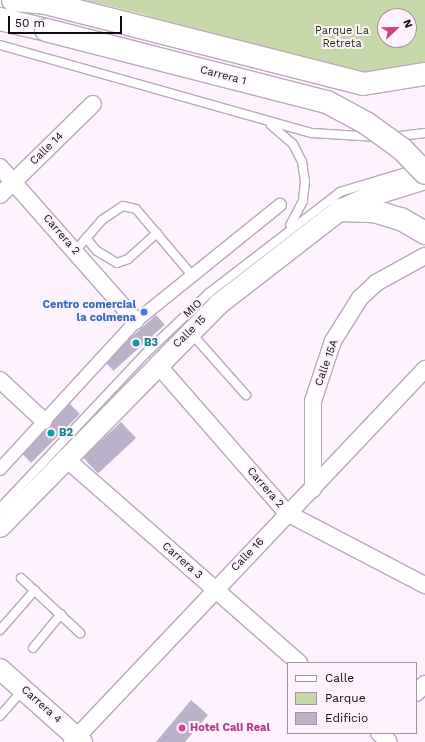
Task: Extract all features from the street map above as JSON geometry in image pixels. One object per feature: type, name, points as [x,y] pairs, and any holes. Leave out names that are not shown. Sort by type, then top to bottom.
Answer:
[{"type":"main road","points":[[13,0],[46,4],[363,84],[425,74]]},
{"type":"main road","name":"Carrera 1","points":[[0,19],[327,102],[366,123],[402,149],[422,175]]},
{"type":"main road","points":[[340,210],[374,211],[401,219],[425,233]]},
{"type":"street","name":"Calle 14","points":[[0,195],[94,104]]},
{"type":"street","name":"Carrera 2","points":[[0,167],[14,181],[136,321]]},
{"type":"street","name":"Calle 15","points":[[0,527],[65,458],[190,331],[289,247],[340,210],[422,175]]},
{"type":"street","points":[[0,469],[136,321],[192,274],[280,205]]},
{"type":"street","name":"Calle 15A","points":[[313,489],[313,401],[333,341],[360,298],[376,283],[425,256]]},
{"type":"street","name":"Carrera 2","points":[[157,364],[288,514],[425,586]]},
{"type":"street","name":"Calle 16","points":[[77,740],[215,589],[313,489],[425,369]]},
{"type":"street","points":[[0,380],[44,420]]},
{"type":"street","name":"Carrera 3","points":[[65,458],[298,662]]},
{"type":"street","name":"Carrera 4","points":[[0,669],[77,740]]},
{"type":"street","points":[[417,692],[425,684]]},
{"type":"street","points":[[369,742],[377,734]]},
{"type":"street","points":[[379,734],[389,742]]},
{"type":"lane","points":[[0,45],[312,133],[385,138],[425,133]]},
{"type":"lane","points":[[262,119],[279,129],[293,144],[302,162],[305,181],[303,201],[294,219],[281,235]]},
{"type":"lane","name":"MIO","points":[[0,508],[146,353],[209,293],[281,235],[340,192],[391,173],[422,175]]},
{"type":"lane","points":[[75,251],[102,220],[123,206],[136,209],[192,274]]},
{"type":"lane","points":[[86,238],[97,251],[117,264],[128,259],[157,233]]},
{"type":"lane","points":[[190,331],[246,395]]},
{"type":"lane","points":[[22,578],[80,633]]},
{"type":"lane","points":[[0,630],[35,590]]},
{"type":"lane","points":[[33,648],[61,614]]},
{"type":"lane","points":[[0,716],[24,690]]},
{"type":"green space","name":"Parque La Retreta","points":[[84,0],[425,0],[425,74],[399,80],[245,55],[146,15]]},
{"type":"building","name":"B3","points":[[156,315],[165,325],[113,371],[105,361]]},
{"type":"building","name":"B2","points":[[70,404],[80,414],[31,463],[21,453]]},
{"type":"building","points":[[121,422],[136,438],[98,474],[83,457]]},
{"type":"building","name":"Hotel Cali Real","points":[[191,700],[208,715],[185,742],[156,742]]},
{"type":"place","name":"Centro comercial la colmena","points":[[144,312]]},
{"type":"place","name":"B3","points":[[136,343]]},
{"type":"place","name":"B2","points":[[51,433]]},
{"type":"place","name":"Hotel Cali Real","points":[[182,728]]}]
